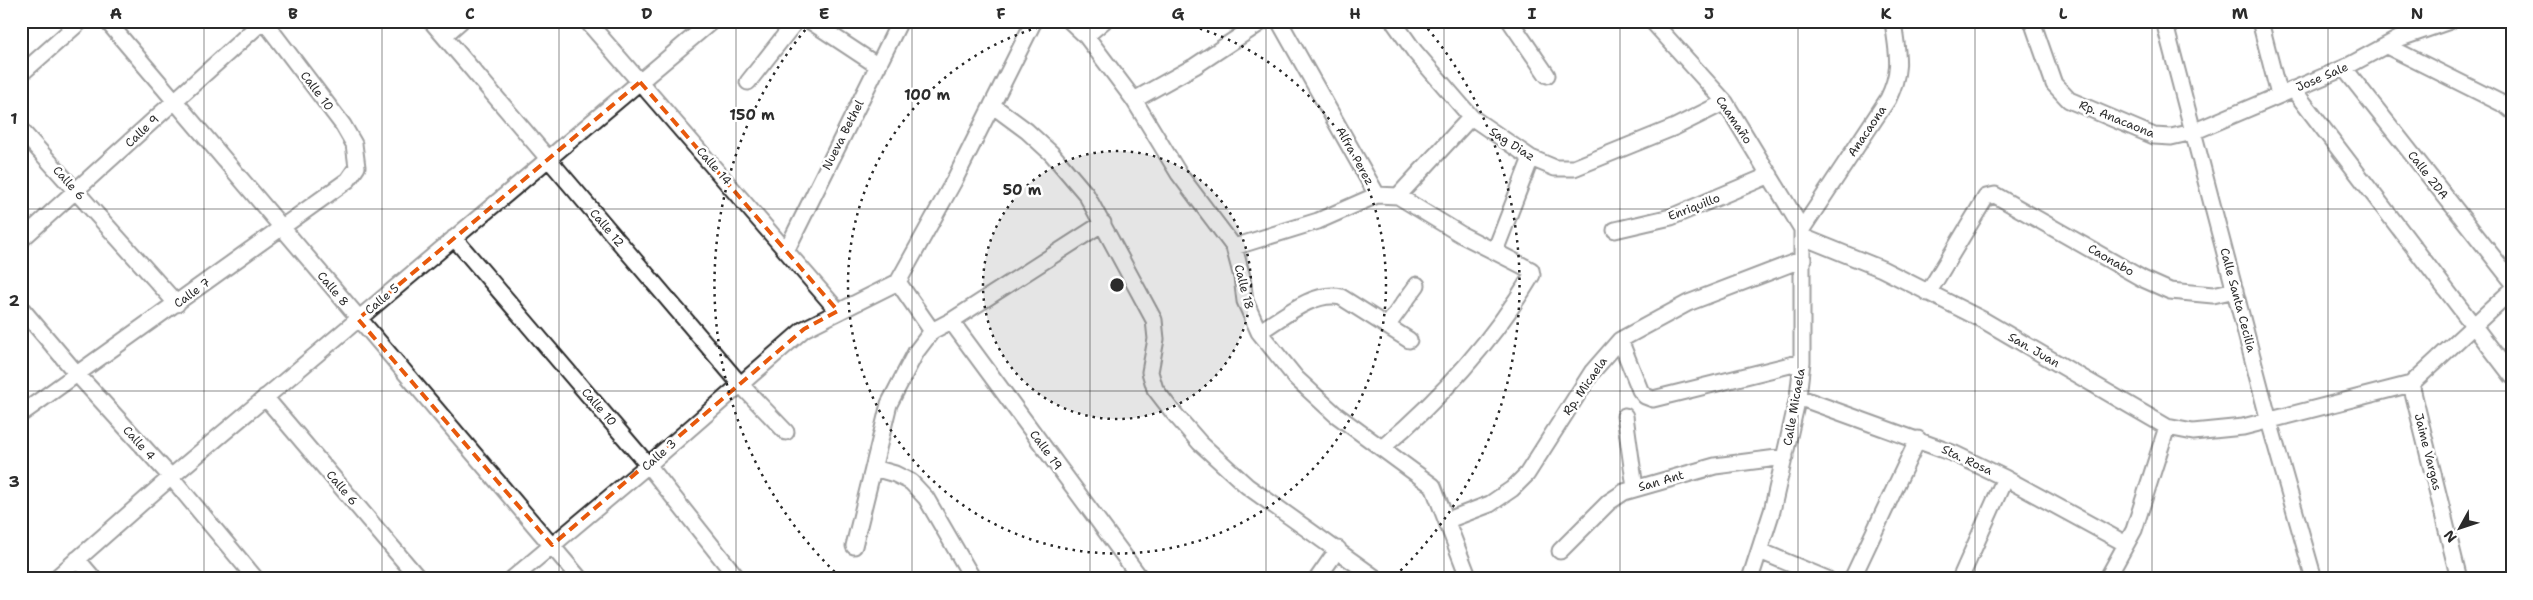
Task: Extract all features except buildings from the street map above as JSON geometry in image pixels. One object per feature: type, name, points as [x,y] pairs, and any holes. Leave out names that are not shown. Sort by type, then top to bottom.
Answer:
[{"type":"street","points":[[21,74],[81,21]]},
{"type":"street","name":"Calle 8","points":[[107,21],[282,227],[358,320],[580,579]]},
{"type":"street","name":"Calle 9","points":[[21,240],[77,192],[174,100],[263,21]]},
{"type":"street","name":"Calle 10","points":[[263,21],[342,125],[354,144],[357,166]]},
{"type":"street","name":"Calle 12","points":[[431,21],[740,384],[786,432]]},
{"type":"street","points":[[444,36],[462,21]]},
{"type":"street","name":"Calle 14","points":[[587,21],[838,311]]},
{"type":"street","name":"Calle 5","points":[[55,579],[265,397],[712,21]]},
{"type":"street","points":[[748,82],[796,21]]},
{"type":"street","points":[[810,21],[878,66]]},
{"type":"street","name":"Nueva Bethel","points":[[787,250],[824,170],[900,21]]},
{"type":"street","points":[[932,330],[898,282],[954,181],[1034,21]]},
{"type":"street","name":"Calle 18","points":[[1070,21],[1086,36],[1134,100],[1179,174],[1234,247],[1242,277],[1245,301],[1259,332],[1296,378],[1335,414],[1433,486],[1448,520],[1469,579]]},
{"type":"street","points":[[1086,36],[1104,21]]},
{"type":"street","points":[[1134,100],[1195,66],[1263,21]]},
{"type":"street","name":"Alfra Perez","points":[[1279,21],[1377,195],[1398,196],[1462,234],[1528,267],[1532,274],[1509,312],[1477,354],[1419,416],[1382,448]]},
{"type":"street","name":"Sag Diaz","points":[[1393,21],[1414,52],[1471,118],[1531,158],[1555,168],[1574,168],[1675,127],[1725,102]]},
{"type":"street","points":[[1510,21],[1547,75]]},
{"type":"street","name":"Caamaño","points":[[1652,21],[1725,102],[1770,175],[1802,233]]},
{"type":"street","name":"Anacaona","points":[[1802,233],[1888,99],[1897,81],[1899,65],[1893,21]]},
{"type":"street","name":"Rp. Anacaona","points":[[2032,21],[2054,84],[2069,100],[2154,136],[2171,137],[2193,132]]},
{"type":"street","name":"Calle Santa Cecilia","points":[[2164,21],[2314,579]]},
{"type":"street","points":[[2260,21],[2286,92],[2512,376]]},
{"type":"street","name":"Jose Sale","points":[[2193,132],[2344,68],[2398,39],[2450,21]]},
{"type":"street","points":[[2387,46],[2504,105],[2512,111]]},
{"type":"street","name":"Calle 2DA","points":[[2344,68],[2512,281]]},
{"type":"street","points":[[992,105],[1027,131],[1052,154],[1086,194],[1103,223],[1154,320],[1156,339],[1150,372],[1155,389],[1200,443],[1247,486],[1290,519],[1338,549],[1378,579]]},
{"type":"street","points":[[1398,196],[1471,118]]},
{"type":"street","name":"Calle 6","points":[[21,130],[177,304]]},
{"type":"street","points":[[1496,251],[1531,158]]},
{"type":"street","name":"Calle 7","points":[[21,414],[348,180],[357,166]]},
{"type":"street","name":"Enriquillo","points":[[1615,230],[1671,217],[1770,175]]},
{"type":"street","points":[[1234,247],[1318,221],[1377,195]]},
{"type":"street","name":"Caonabo","points":[[1928,293],[1986,197],[1995,195],[2143,279],[2170,291],[2213,295],[2235,290]]},
{"type":"street","points":[[854,546],[889,404],[916,352],[932,330],[952,321],[1103,223]]},
{"type":"street","name":"Calle Micaela","points":[[1750,579],[1760,551],[1785,457],[1798,397],[1802,362],[1802,233]]},
{"type":"street","name":"San. Juan","points":[[1802,233],[1882,269],[1983,320],[2167,427],[2193,432],[2223,430],[2270,421],[2411,384]]},
{"type":"street","name":"Calle 10","points":[[454,238],[648,465],[738,579]]},
{"type":"street","name":"Rp. Micaela","points":[[1448,520],[1490,504],[1512,489],[1527,474],[1592,372],[1620,340],[1688,303],[1803,259]]},
{"type":"street","name":"Calle 3","points":[[512,579],[648,465],[804,329],[898,282]]},
{"type":"street","points":[[1387,326],[1417,285]]},
{"type":"street","points":[[2411,384],[2512,290]]},
{"type":"street","points":[[1259,332],[1304,305],[1318,298],[1333,295],[1341,297],[1409,340]]},
{"type":"street","name":"Calle 4","points":[[21,308],[77,374],[171,477],[256,579]]},
{"type":"street","name":"Calle 19","points":[[952,321],[1141,579]]},
{"type":"street","points":[[1620,340],[1640,390],[1645,396],[1653,399],[1802,362]]},
{"type":"street","name":"Jaime Vargas","points":[[2411,384],[2459,579]]},
{"type":"street","name":"Calle 6","points":[[265,397],[420,579]]},
{"type":"street","name":"Sta. Rosa","points":[[1798,397],[1955,454],[2005,478],[2126,544]]},
{"type":"street","points":[[1625,416],[1635,488]]},
{"type":"street","points":[[2107,579],[2134,530],[2167,427]]},
{"type":"street","points":[[1852,579],[1918,439]]},
{"type":"street","name":"San Ant","points":[[1560,551],[1609,502],[1624,492],[1715,466],[1785,457]]},
{"type":"street","points":[[874,468],[895,474],[912,482],[926,498],[973,579]]},
{"type":"street","points":[[1960,579],[2005,478]]},
{"type":"street","points":[[1317,579],[1338,549]]},
{"type":"street","points":[[1760,551],[1827,579]]},
{"type":"street","points":[[77,559],[94,579]]},
{"type":"highlighted area","points":[[640,82],[838,311],[804,329],[552,545],[358,319]]}]
